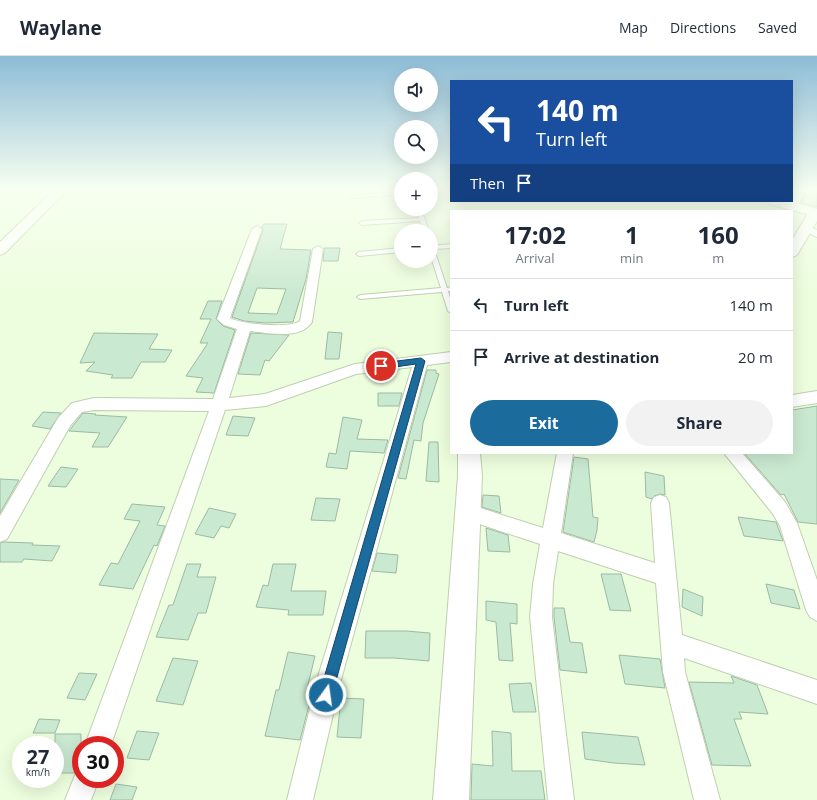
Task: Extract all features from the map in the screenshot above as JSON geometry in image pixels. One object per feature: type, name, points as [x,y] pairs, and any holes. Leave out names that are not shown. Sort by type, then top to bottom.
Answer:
[{"type":"main road","points":[[0,250],[26,225]]},
{"type":"main road","points":[[793,251],[812,231]]},
{"type":"main road","points":[[452,800],[470,476],[469,454]]},
{"type":"street","points":[[257,229],[223,319],[226,322],[245,326],[280,329],[297,328],[303,326],[306,322],[318,249]]},
{"type":"street","points":[[101,736],[219,405],[245,326]]},
{"type":"street","points":[[0,533],[64,422],[77,407],[94,404],[219,405],[266,400],[355,369],[450,357]]},
{"type":"street","points":[[300,800],[329,680],[421,361]]},
{"type":"street","points":[[793,401],[817,396]]},
{"type":"street","points":[[561,800],[541,617],[543,584],[565,454]]},
{"type":"street","points":[[733,454],[779,508],[792,535],[817,610]]},
{"type":"street","points":[[660,503],[674,672],[707,800]]},
{"type":"street","points":[[468,512],[667,578]]},
{"type":"street","points":[[672,643],[817,692]]},
{"type":"street","points":[[78,800],[83,788]]},
{"type":"lane","points":[[438,247],[450,246]]},
{"type":"lane","points":[[359,254],[394,251]]},
{"type":"lane","points":[[437,268],[450,308]]},
{"type":"lane","points":[[360,297],[450,289]]},
{"type":"building","points":[[264,225],[287,225],[280,249],[311,250],[306,279],[293,322],[265,323],[244,321],[232,317],[263,230],[262,227]],"holes":[[[257,288],[286,289],[277,314],[248,313]]]},
{"type":"building","points":[[324,248],[340,248],[338,261],[323,261]]},
{"type":"building","points":[[208,301],[222,301],[216,319],[223,326],[235,330],[214,393],[196,392],[203,378],[186,376],[208,343],[200,343],[211,319],[200,319]]},
{"type":"building","points":[[328,332],[342,333],[339,359],[325,359]]},
{"type":"building","points":[[94,333],[158,334],[149,349],[172,350],[165,362],[141,362],[132,378],[111,378],[113,375],[86,371],[95,362],[80,363]]},
{"type":"building","points":[[251,333],[289,335],[269,361],[265,360],[260,375],[238,374]]},
{"type":"building","points":[[427,370],[436,370],[436,373],[439,374],[423,423],[421,441],[414,440],[406,479],[398,478]]},
{"type":"building","points":[[378,393],[402,393],[399,406],[378,406]]},
{"type":"building","points":[[817,406],[817,524],[798,522],[784,494],[781,495],[745,454],[793,454],[793,410]]},
{"type":"building","points":[[43,412],[61,413],[50,429],[32,426]]},
{"type":"building","points":[[83,413],[127,417],[108,447],[92,447],[100,433],[69,431]]},
{"type":"building","points":[[233,416],[255,418],[248,436],[226,435]]},
{"type":"building","points":[[343,417],[362,420],[357,439],[388,440],[384,453],[350,451],[347,469],[326,467],[329,453],[336,454]]},
{"type":"building","points":[[429,442],[438,442],[439,482],[426,481]]},
{"type":"building","points":[[574,457],[588,459],[593,517],[598,518],[594,542],[563,532]]},
{"type":"building","points":[[61,467],[78,469],[66,487],[48,486]]},
{"type":"building","points":[[645,472],[664,476],[665,495],[660,494],[654,496],[652,499],[646,497]]},
{"type":"building","points":[[0,479],[19,480],[0,513]]},
{"type":"building","points":[[483,495],[499,496],[501,513],[482,507]]},
{"type":"building","points":[[316,498],[340,499],[335,521],[311,520]]},
{"type":"building","points":[[132,504],[165,507],[157,525],[165,526],[157,546],[154,545],[133,589],[99,585],[111,563],[118,564],[140,521],[124,519]]},
{"type":"building","points":[[209,508],[236,514],[229,528],[221,526],[214,538],[195,534]]},
{"type":"building","points":[[738,517],[776,522],[783,541],[744,536]]},
{"type":"building","points":[[486,528],[508,535],[510,552],[488,551]]},
{"type":"building","points":[[0,543],[60,546],[52,561],[24,559],[22,562],[0,562]]},
{"type":"building","points":[[377,553],[398,555],[396,573],[372,571]]},
{"type":"building","points":[[187,564],[201,564],[197,577],[216,577],[206,613],[198,613],[188,640],[156,637],[169,605],[173,605]]},
{"type":"building","points":[[273,564],[296,564],[291,591],[326,591],[323,615],[288,615],[289,610],[256,607],[263,585],[268,586]]},
{"type":"building","points":[[601,574],[621,574],[631,611],[610,610]]},
{"type":"building","points":[[766,584],[794,590],[800,609],[771,603]]},
{"type":"building","points":[[683,589],[703,597],[702,616],[682,607]]},
{"type":"building","points":[[486,601],[517,604],[517,624],[510,623],[513,661],[499,660],[496,622],[486,620]]},
{"type":"building","points":[[554,608],[564,608],[570,642],[582,643],[587,673],[560,670]]},
{"type":"building","points":[[366,631],[406,631],[430,633],[429,661],[394,658],[365,658]]},
{"type":"building","points":[[288,652],[315,656],[306,693],[312,694],[300,740],[265,736],[276,690],[279,690]]},
{"type":"building","points":[[619,655],[660,659],[665,688],[625,684]]},
{"type":"building","points":[[173,658],[198,661],[183,705],[156,701]]},
{"type":"building","points":[[79,673],[97,674],[85,700],[67,698]]},
{"type":"building","points":[[731,676],[757,685],[768,714],[739,712],[742,719],[734,719],[751,766],[712,765],[689,682],[734,683]]},
{"type":"building","points":[[531,683],[536,712],[513,712],[509,684]]},
{"type":"building","points":[[341,698],[364,699],[361,738],[337,737]]},
{"type":"building","points":[[39,719],[60,720],[55,733],[33,733]]},
{"type":"building","points":[[137,731],[159,733],[149,760],[127,758]]},
{"type":"building","points":[[492,731],[511,733],[512,771],[541,771],[545,800],[471,800],[472,764],[493,766]]},
{"type":"building","points":[[582,732],[638,737],[645,765],[585,759]]},
{"type":"building","points":[[55,734],[81,734],[81,736],[72,736],[72,773],[64,773],[64,736],[55,736]]},
{"type":"building","points":[[124,785],[137,787],[132,800],[110,800],[114,788],[124,788]]},
{"type":"route","points":[[326,695],[329,680],[421,361],[381,366]]}]
